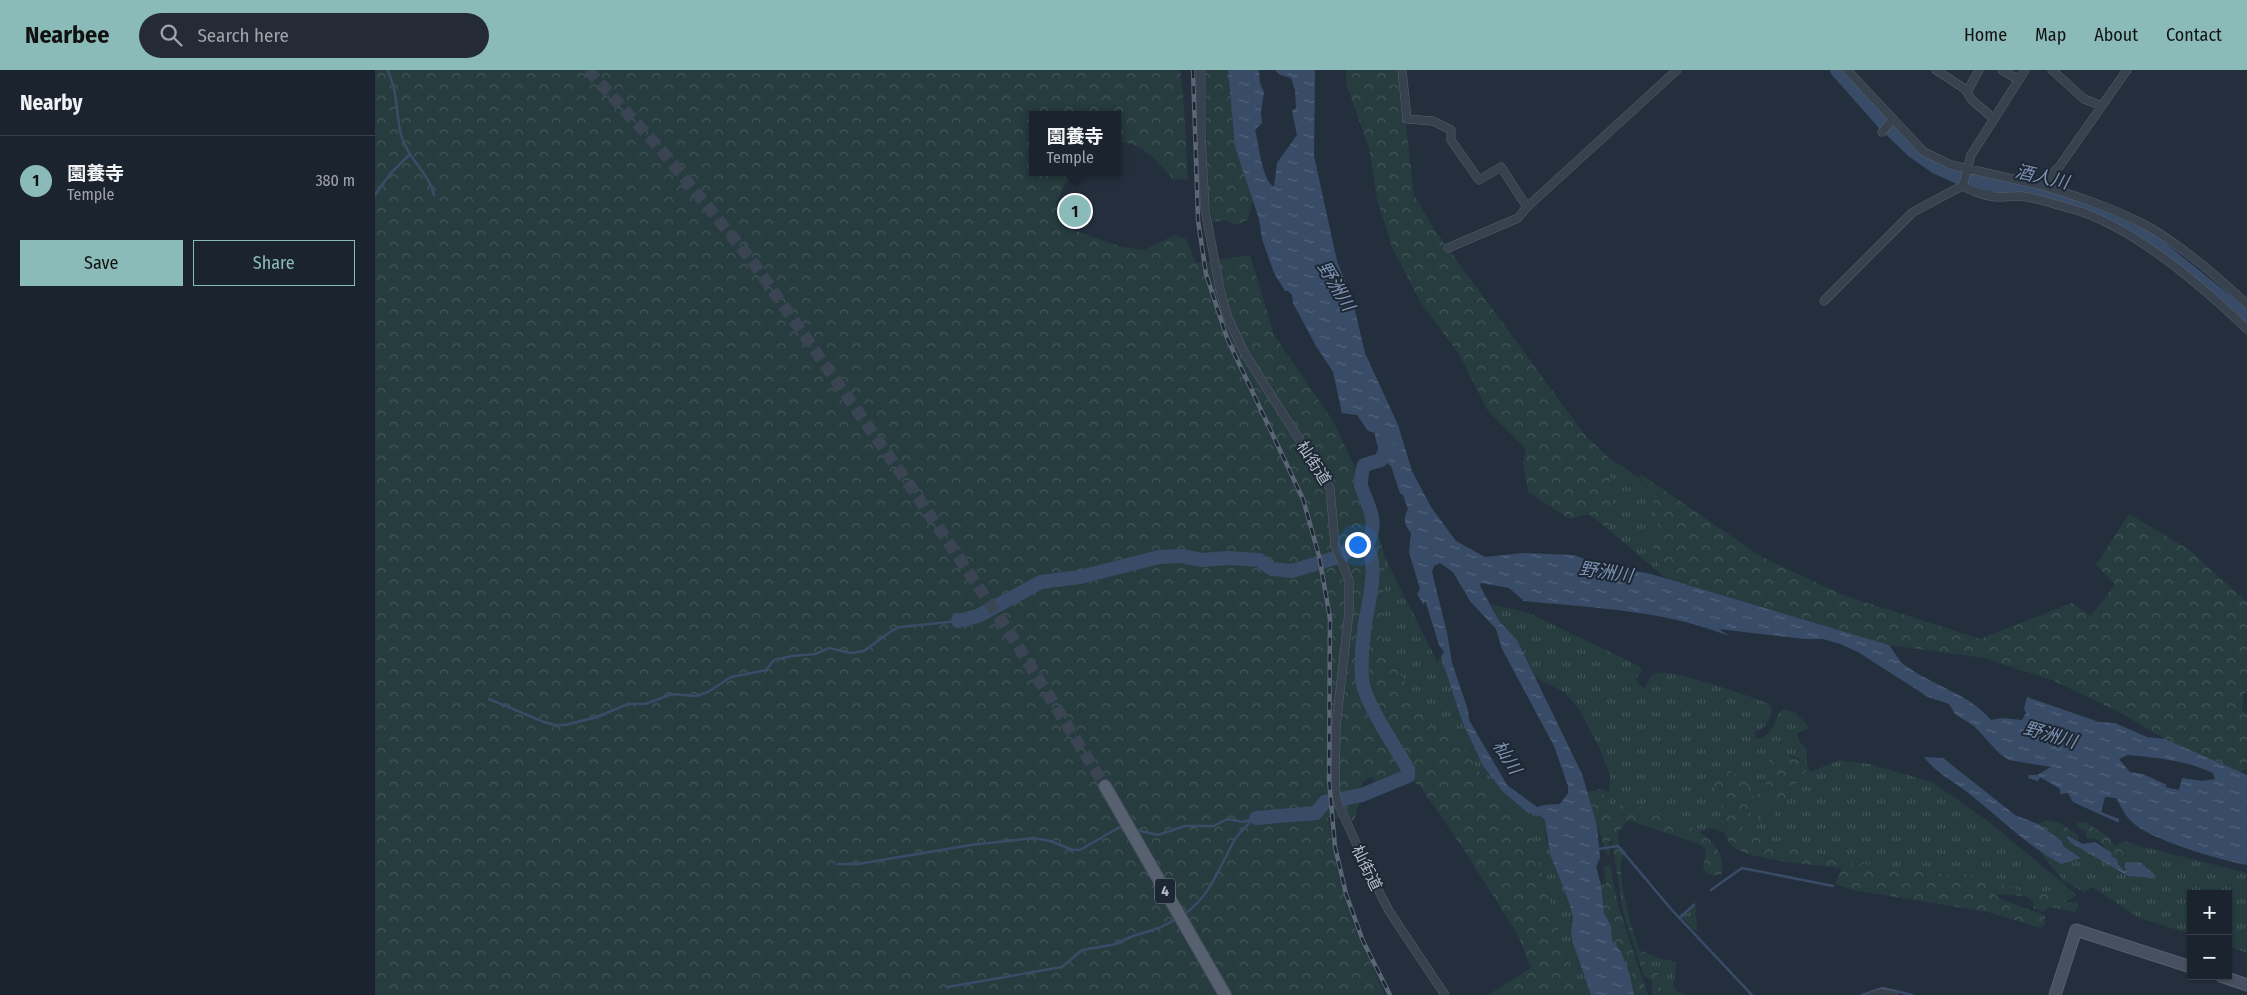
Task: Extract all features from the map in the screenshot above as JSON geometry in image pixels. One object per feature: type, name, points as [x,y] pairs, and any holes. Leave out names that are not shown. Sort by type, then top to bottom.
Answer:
[{"type":"main road","name":"4","points":[[1105,786],[1225,995]]},
{"type":"street","name":"杣街道","points":[[1201,70],[1201,136],[1205,210],[1221,294],[1228,318],[1245,354],[1331,488],[1335,545],[1349,580],[1349,612],[1337,726],[1335,789],[1338,803],[1389,911],[1445,995]]},
{"type":"street","points":[[1402,70],[1407,119],[1433,121],[1451,130],[1451,140],[1479,180],[1501,167],[1527,207]]},
{"type":"street","points":[[1448,248],[1518,218],[1527,207],[1677,70]]},
{"type":"street","points":[[1847,70],[1924,152],[1951,165],[2040,185],[2109,208],[2148,226],[2247,304]]},
{"type":"street","points":[[1936,70],[1967,92],[1972,100],[1994,119]]},
{"type":"street","points":[[1967,92],[1979,70]]},
{"type":"street","points":[[2002,70],[2019,80]]},
{"type":"street","points":[[1824,301],[1913,212],[1962,186],[1971,155],[2025,70]]},
{"type":"street","points":[[2053,70],[2084,99],[2102,106]]},
{"type":"street","points":[[2040,185],[2059,167],[2127,70]]},
{"type":"street","points":[[1882,132],[1893,119]]},
{"type":"street","points":[[1962,186],[1996,197],[2021,196],[2071,208],[2097,218],[2139,241],[2212,298],[2247,329]]},
{"type":"street","points":[[2139,241],[2148,226]]},
{"type":"street","points":[[2055,995],[2076,930],[2187,966]]},
{"type":"street","points":[[2232,980],[2247,985]]},
{"type":"street","points":[[1873,995],[1881,993],[1894,995]]},
{"type":"green space","points":[[375,70],[1180,70],[1188,180],[1173,179],[1142,149],[1135,145],[1121,142],[1121,111],[1029,111],[1029,176],[1074,176],[1065,184],[1056,204],[1058,216],[1067,228],[1122,247],[1144,250],[1175,235],[1186,239],[1196,263],[1250,255],[1274,335],[1333,421],[1369,497],[1385,558],[1381,641],[1430,725],[1450,731],[1496,794],[1525,817],[1578,995],[1488,995],[1531,968],[1518,935],[1462,847],[1420,786],[1401,774],[1378,787],[1371,777],[1362,782],[1362,793],[1354,821],[1328,817],[1337,870],[1354,926],[1385,995],[375,995]]},
{"type":"green space","points":[[1206,70],[1228,70],[1235,147],[1253,200],[1248,220],[1236,225],[1224,220],[1213,222],[1207,193]]},
{"type":"green space","points":[[1346,70],[1401,70],[1401,106],[1406,126],[1414,195],[1436,232],[1584,434],[1609,458],[1613,515],[1608,529],[1589,514],[1570,519],[1528,492],[1523,463],[1526,449],[1488,411],[1459,354],[1421,303],[1392,247],[1377,199],[1369,148],[1346,83]]},
{"type":"green space","points":[[1609,458],[1632,473],[1646,486],[1651,494],[1659,531],[1650,542],[1665,578],[1608,529],[1613,515]]},
{"type":"green space","points":[[1641,474],[1760,556],[1843,595],[1980,639],[2072,603],[2091,616],[2115,584],[2096,565],[2129,514],[2188,549],[2247,602],[2247,692],[2244,693],[2242,710],[2247,714],[2247,769],[2240,772],[2165,739],[2119,712],[2052,680],[1984,658],[1889,645],[1665,578],[1650,542],[1659,531],[1653,502],[1648,489],[1639,477]]},
{"type":"green space","points":[[1385,558],[1437,661],[1441,657],[1462,721],[1483,766],[1503,792],[1528,813],[1541,816],[1545,820],[1546,838],[1570,905],[1573,919],[1571,934],[1573,943],[1591,995],[1578,995],[1525,818],[1496,794],[1450,731],[1430,725],[1381,641]]},
{"type":"green space","points":[[1491,604],[1529,613],[1639,666],[1642,670],[1636,679],[1638,684],[1645,688],[1652,675],[1664,673],[1711,684],[1768,703],[1772,708],[1770,717],[1768,723],[1763,728],[1755,732],[1757,739],[1768,734],[1783,709],[1795,712],[1810,728],[1797,733],[1800,743],[1807,749],[1807,763],[1791,755],[1767,764],[1765,785],[1772,789],[1762,806],[1763,810],[1770,798],[1775,798],[1779,803],[1791,792],[1799,778],[1809,769],[1810,772],[1840,760],[1869,764],[1932,782],[1988,821],[2077,895],[2065,902],[2058,892],[2027,892],[1979,876],[1969,874],[1950,875],[1845,862],[1787,846],[1741,830],[1747,820],[1749,785],[1715,792],[1723,809],[1725,833],[1711,828],[1700,832],[1652,811],[1614,812],[1603,792],[1597,790],[1601,789],[1609,792],[1610,776],[1600,749],[1579,709],[1564,692],[1536,678],[1517,640],[1499,621]]},
{"type":"green space","points":[[1774,751],[1807,763],[1809,769],[1801,775],[1791,792],[1779,804],[1776,803],[1775,798],[1770,798],[1763,810],[1774,813],[1776,817],[1771,824],[1758,822],[1757,811],[1762,806],[1753,804],[1751,797],[1772,789],[1765,785],[1767,764]]},
{"type":"green space","points":[[1722,764],[1749,785],[1747,820],[1742,830],[1787,846],[1844,862],[1950,875],[1969,874],[2027,892],[2058,892],[2065,902],[2076,902],[2079,905],[2075,912],[2049,907],[2043,912],[2033,908],[2034,902],[2025,896],[1994,894],[2002,900],[2045,915],[2045,923],[2041,928],[1988,912],[1852,890],[1835,884],[1842,868],[1780,861],[1747,853],[1735,848],[1726,837],[1724,815],[1714,789]]},
{"type":"green space","points":[[1597,790],[1602,792],[1614,811],[1624,802],[1671,817],[1688,825],[1704,835],[1715,846],[1722,860],[1721,875],[1711,875],[1703,870],[1706,851],[1701,845],[1628,820],[1618,832],[1619,845],[1627,852],[1621,862],[1625,901],[1642,957],[1647,967],[1658,972],[1657,995],[1652,995],[1652,981],[1644,976],[1623,912],[1612,841],[1609,841],[1610,855],[1607,855],[1587,792]]},
{"type":"green space","points":[[2047,820],[2060,823],[2078,836],[2078,840],[2069,836],[2066,838],[2071,843],[2066,843],[2063,846],[2062,840],[2038,824]]},
{"type":"green space","points":[[2085,822],[2109,837],[2114,846],[2125,841],[2140,846],[2130,854],[2117,859],[2111,856],[2111,853],[2099,841],[2086,838],[2086,832],[2078,827],[2077,823]]},
{"type":"green space","points":[[2066,843],[2071,843],[2128,876],[2127,870],[2124,871],[2118,864],[2117,859],[2130,854],[2140,846],[2247,873],[2247,953],[2232,947],[2232,890],[2187,890],[2187,933],[2139,918],[2092,887],[2084,892],[2064,881],[2039,851],[2061,864],[2081,857],[2063,846]]},
{"type":"green space","points":[[1610,865],[1618,905],[1648,995],[1639,995],[1624,952],[1621,952],[1612,940],[1611,926],[1604,913],[1601,885],[1606,884],[1604,867]]},
{"type":"green space","points":[[1695,899],[1697,930],[1695,931],[1681,917],[1695,906],[1694,904],[1686,910],[1693,904]]},
{"type":"green space","points":[[1643,951],[1658,958],[1677,962],[1673,985],[1676,991],[1686,995],[1657,995],[1658,972],[1647,967],[1640,954]]},
{"type":"green space","points":[[1621,952],[1624,952],[1639,995],[1634,995],[1629,972]]},
{"type":"water","name":"野洲川","points":[[1228,70],[1259,70],[1260,83],[1264,92],[1261,112],[1262,123],[1255,130],[1261,162],[1267,178],[1274,187],[1277,163],[1297,135],[1292,111],[1296,108],[1295,90],[1291,78],[1280,75],[1275,70],[1315,70],[1314,156],[1337,261],[1353,302],[1365,353],[1398,425],[1412,471],[1431,507],[1456,541],[1485,557],[1523,553],[1573,555],[1599,564],[1651,574],[1889,645],[1903,664],[1972,703],[1991,720],[2002,718],[2022,720],[2026,713],[2024,709],[2027,697],[2099,722],[2115,723],[2147,737],[2165,739],[2247,775],[2247,865],[2204,854],[2153,835],[2131,821],[2116,798],[2105,797],[2101,812],[2119,819],[2119,822],[2073,802],[2068,793],[2060,794],[2060,789],[2040,777],[2038,781],[2028,778],[2029,775],[2037,775],[2051,767],[2009,760],[2000,754],[1974,726],[1955,714],[1949,704],[1928,697],[1858,652],[1840,644],[1823,639],[1804,639],[1719,629],[1729,636],[1704,627],[1654,615],[1524,601],[1509,588],[1481,583],[1480,586],[1499,621],[1517,640],[1582,774],[1597,825],[1600,858],[1596,867],[1601,885],[1604,913],[1611,926],[1612,940],[1621,952],[1629,972],[1634,995],[1591,995],[1573,943],[1571,934],[1573,919],[1570,905],[1550,854],[1545,820],[1541,816],[1528,813],[1503,792],[1483,766],[1462,721],[1441,657],[1444,652],[1439,645],[1425,600],[1424,605],[1417,594],[1420,589],[1409,552],[1411,533],[1405,522],[1408,509],[1403,495],[1400,493],[1391,466],[1380,451],[1375,433],[1368,431],[1357,415],[1342,413],[1333,372],[1316,346],[1293,303],[1292,295],[1285,291],[1274,273],[1262,239],[1259,219],[1235,147]],"holes":[[[1440,563],[1453,572],[1470,601],[1496,629],[1502,649],[1554,746],[1568,786],[1568,793],[1560,804],[1537,807],[1507,785],[1469,720],[1468,710],[1452,663],[1447,633],[1432,572],[1434,566]],[[2128,755],[2171,760],[2192,765],[2213,773],[2215,779],[2202,781],[2182,778],[2179,790],[2165,787],[2167,785],[2143,774],[2130,772],[2119,759]]]},
{"type":"water","points":[[1924,757],[1943,758],[2015,815],[2038,824],[2062,841],[2063,846],[2081,858],[2061,864],[2049,857],[2026,841],[1966,791],[1940,773]]},
{"type":"water","points":[[2068,836],[2083,844],[2095,842],[2112,853],[2111,856],[2117,859],[2118,864],[2124,871],[2127,870],[2124,867],[2126,862],[2141,863],[2154,874],[2153,878],[2128,876],[2071,843],[2066,837]]},
{"type":"waterway","points":[[387,70],[393,86],[398,121],[405,146],[428,180],[434,195]]},
{"type":"waterway","name":"酒人川","points":[[1837,70],[1883,122],[1912,150],[1936,167],[1958,177],[2084,205],[2105,214],[2158,246],[2247,318]]},
{"type":"waterway","points":[[375,195],[390,174],[410,154]]},
{"type":"waterway","points":[[958,621],[978,616],[1041,582],[1080,577],[1159,557],[1181,556],[1202,560],[1228,558],[1259,560],[1272,569],[1292,571],[1335,558],[1351,549],[1365,548],[1370,539],[1373,524],[1361,486],[1361,478],[1364,465],[1381,460],[1386,448],[1387,438]]},
{"type":"waterway","points":[[1256,818],[1316,813],[1325,802],[1362,795],[1408,776],[1408,769],[1368,699],[1362,678],[1363,643],[1372,576],[1372,564],[1366,546]]},
{"type":"waterway","points":[[489,699],[544,722],[565,725],[597,717],[628,704],[645,704],[672,694],[696,696],[708,692],[731,677],[766,670],[774,660],[815,654],[829,648],[851,653],[864,651],[900,627],[958,621]]},
{"type":"waterway","points":[[1136,830],[1158,835],[1185,826],[1214,826],[1227,819],[1243,822],[1256,818]]},
{"type":"waterway","points":[[1184,914],[1201,899],[1235,839],[1250,821]]},
{"type":"waterway","points":[[838,864],[858,864],[971,845],[1033,838],[1050,841],[1073,850],[1080,850],[1120,827],[1123,828]]},
{"type":"waterway","points":[[1598,849],[1618,846],[1671,909],[1752,995]]},
{"type":"waterway","points":[[1711,890],[1742,868],[1833,886]]},
{"type":"waterway","points":[[1679,918],[1694,905]]},
{"type":"waterway","points":[[948,987],[1062,967],[1082,950],[1116,944],[1133,936],[1159,928],[1177,919]]},
{"type":"waterway","points":[[1862,995],[1883,988],[1912,995]]},
{"type":"tunnel","points":[[588,70],[662,151],[750,258],[917,496],[1011,635],[1105,786]]},
{"type":"railway","points":[[1193,70],[1198,220],[1206,274],[1227,338],[1303,499],[1319,556],[1330,618],[1329,779],[1335,847],[1346,894],[1363,941],[1390,995]]},
{"type":"place","name":"園養寺","points":[[1075,211]]},
{"type":"water label","name":"杣川","points":[[1507,757]]}]
